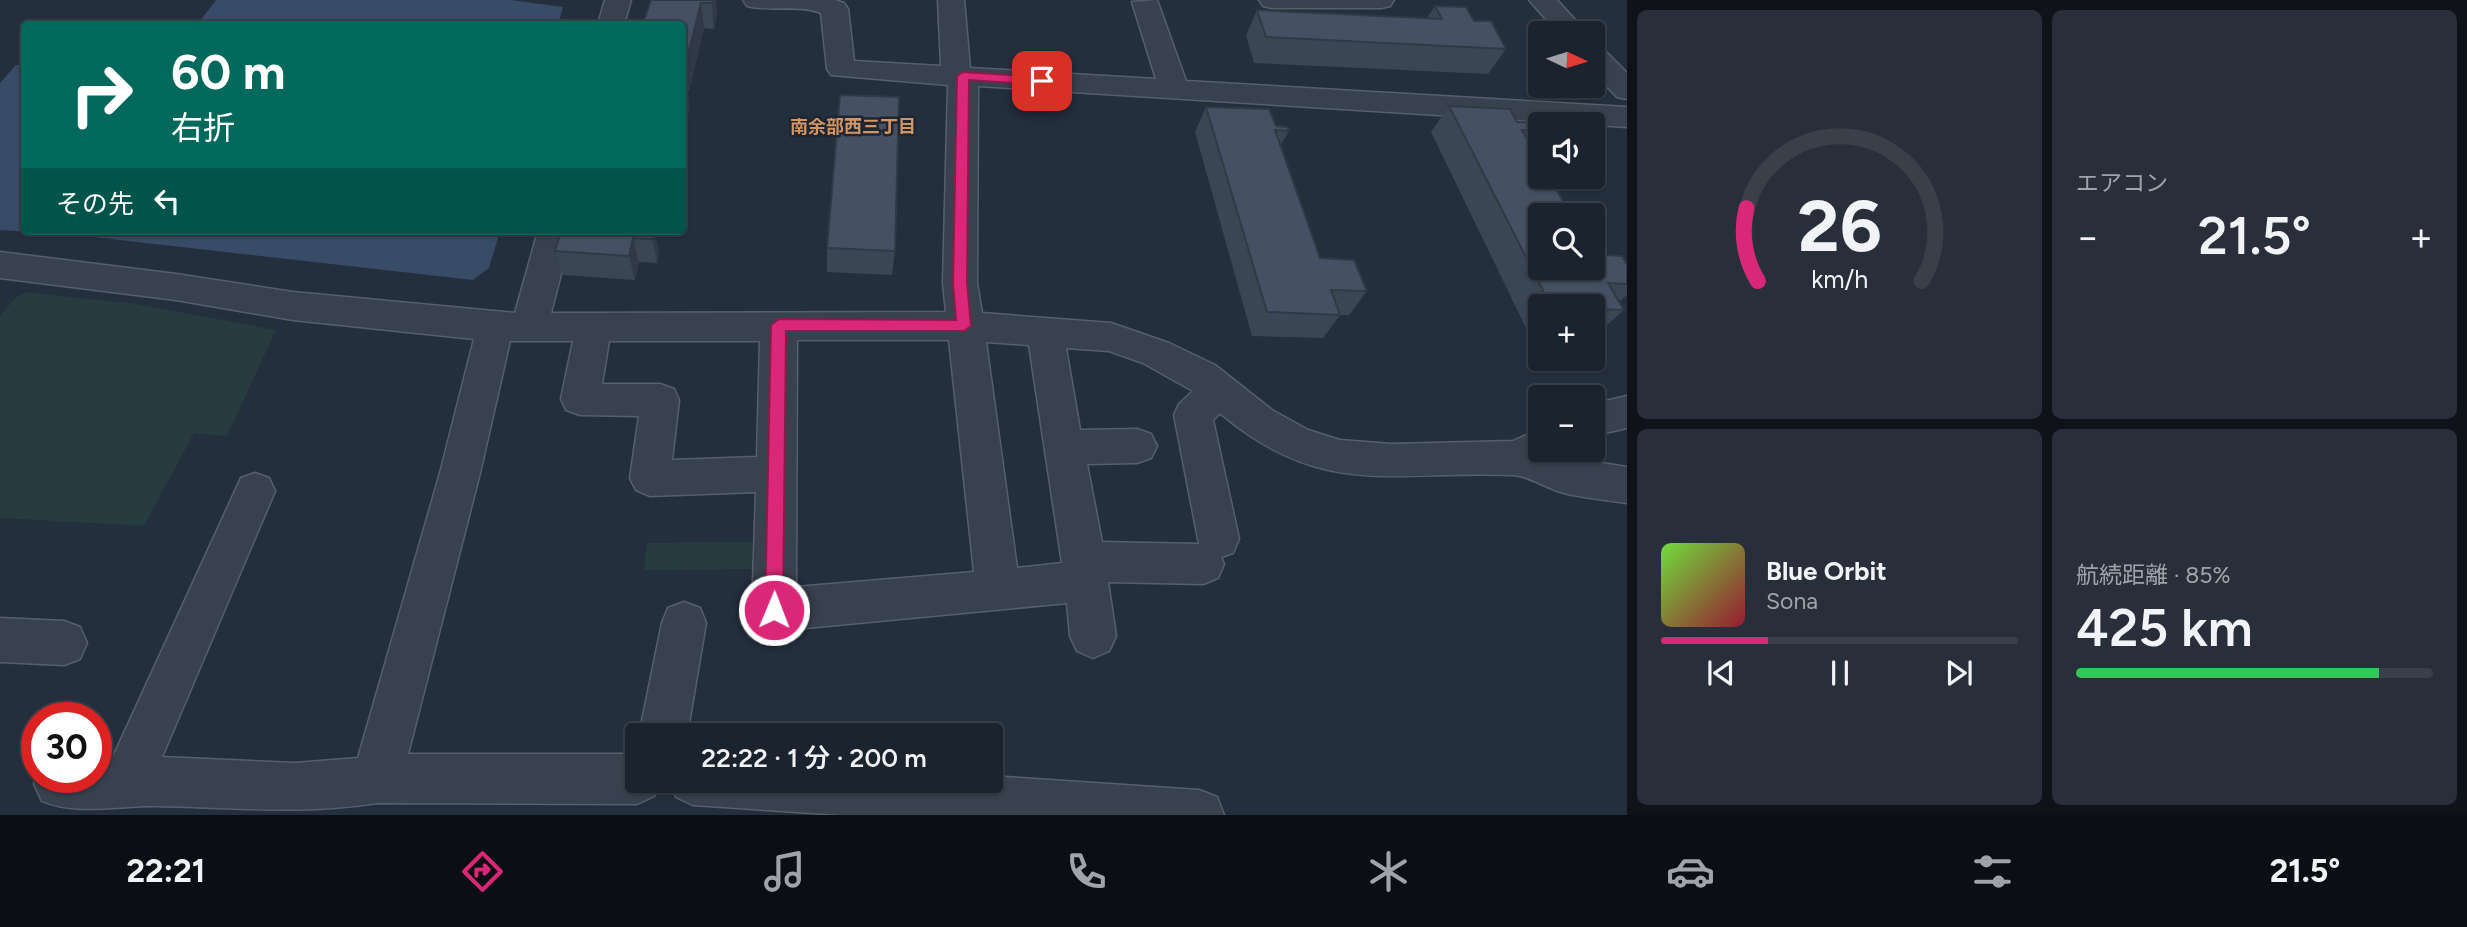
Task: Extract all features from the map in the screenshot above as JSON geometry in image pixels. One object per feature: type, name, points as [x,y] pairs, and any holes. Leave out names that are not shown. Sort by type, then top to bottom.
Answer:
[{"type":"street","points":[[612,21],[618,0]]},
{"type":"street","points":[[756,0],[810,0],[834,9],[841,69],[1627,117]]},
{"type":"street","points":[[951,0],[960,76],[960,283],[998,591]]},
{"type":"street","points":[[1272,0],[1381,0]]},
{"type":"street","points":[[1542,0],[1562,21]]},
{"type":"street","points":[[1145,2],[1174,89]]},
{"type":"street","points":[[1605,67],[1627,90]]},
{"type":"street","points":[[377,778],[460,473],[512,326],[553,235]]},
{"type":"street","points":[[1,267],[176,287],[293,306],[512,326],[964,326],[1111,337],[1156,353],[1202,376],[1258,422],[1287,439],[1340,457],[1391,461],[1528,452]]},
{"type":"street","points":[[779,325],[774,610],[998,591],[1086,571],[1210,552],[1193,415],[1219,390]]},
{"type":"street","points":[[594,326],[580,399],[660,400],[650,478],[777,474]]},
{"type":"street","points":[[1045,332],[1086,571],[1093,636]]},
{"type":"street","points":[[1605,417],[1627,412]]},
{"type":"street","points":[[1063,447],[1137,446]]},
{"type":"street","points":[[1544,462],[1563,475],[1627,485]]},
{"type":"street","points":[[128,780],[255,491]]},
{"type":"street","points":[[665,723],[684,623]]},
{"type":"street","points":[[3,646],[64,643]]},
{"type":"street","points":[[112,781],[128,780],[275,801],[377,778],[625,779]]},
{"type":"street","points":[[868,793],[1095,812],[1199,815]]},
{"type":"green space","points":[[27,292],[136,304],[276,330],[227,436],[194,433],[144,526],[0,518],[0,316],[15,298]]},
{"type":"green space","points":[[752,542],[752,569],[644,570],[647,543]]},
{"type":"water","points":[[216,0],[511,0],[563,7],[559,21],[200,21]]},
{"type":"water","points":[[16,65],[21,65],[21,231],[0,230],[0,83]]},
{"type":"water","points":[[76,235],[499,235],[489,268],[473,280]]},
{"type":"building","points":[[651,0],[712,0],[712,3],[701,3],[686,62],[686,21],[644,21]]},
{"type":"building","points":[[1435,6],[1466,7],[1474,21],[1491,21],[1506,49],[1266,37],[1257,10],[1442,19]]},
{"type":"building","points":[[840,95],[899,97],[895,251],[827,248]]},
{"type":"building","points":[[1449,106],[1510,109],[1517,122],[1528,123],[1528,130],[1522,130],[1528,140],[1528,189],[1556,189],[1564,203],[1528,203],[1528,261]]},
{"type":"building","points":[[1206,107],[1269,109],[1276,126],[1287,127],[1289,131],[1275,130],[1320,258],[1354,260],[1367,291],[1331,290],[1340,315],[1267,312]]},
{"type":"building","points":[[560,235],[653,235],[652,239],[633,238],[629,256],[555,251]]},
{"type":"building","points":[[1605,255],[1622,256],[1627,265],[1627,284],[1608,283],[1624,310],[1605,309],[1605,294],[1545,294],[1538,280],[1605,280]]},
{"type":"district","name":"南余部西三丁目","points":[[853,127]]},
{"type":"route","points":[[774,610],[779,325],[964,326],[960,283],[963,76],[1042,81]]}]
